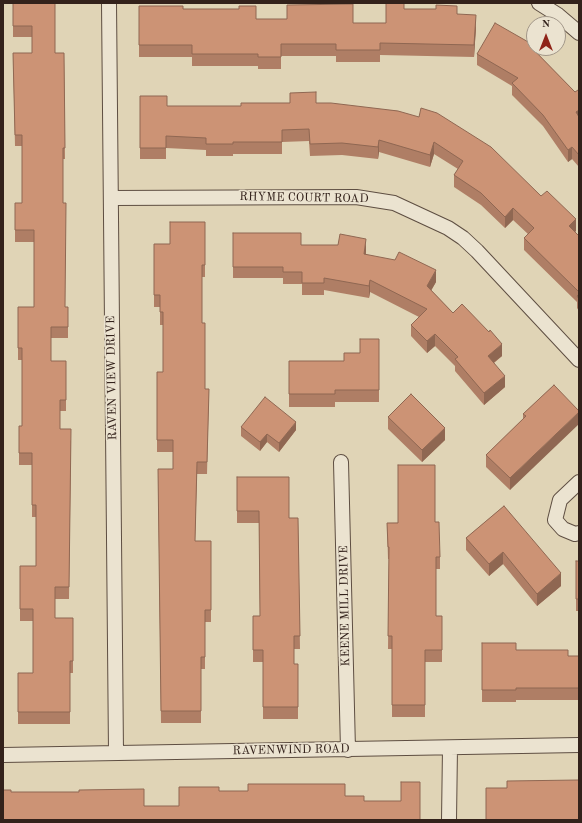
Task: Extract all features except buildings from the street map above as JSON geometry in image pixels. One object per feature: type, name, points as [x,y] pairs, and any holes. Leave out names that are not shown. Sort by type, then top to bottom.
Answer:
[{"type":"street","name":"RAVEN VIEW DRIVE","points":[[109,3],[116,752]]},
{"type":"street","points":[[539,3],[558,15],[579,34]]},
{"type":"street","name":"RHYME COURT ROAD","points":[[111,198],[356,197],[394,203],[448,228],[463,238],[579,360]]},
{"type":"street","name":"KEENE MILL DRIVE","points":[[341,462],[348,750]]},
{"type":"street","points":[[579,482],[560,500],[556,520],[564,529],[575,534],[579,533]]},
{"type":"street","name":"RAVENWIND ROAD","points":[[3,755],[579,745]]},
{"type":"street","points":[[449,820],[450,748]]}]
